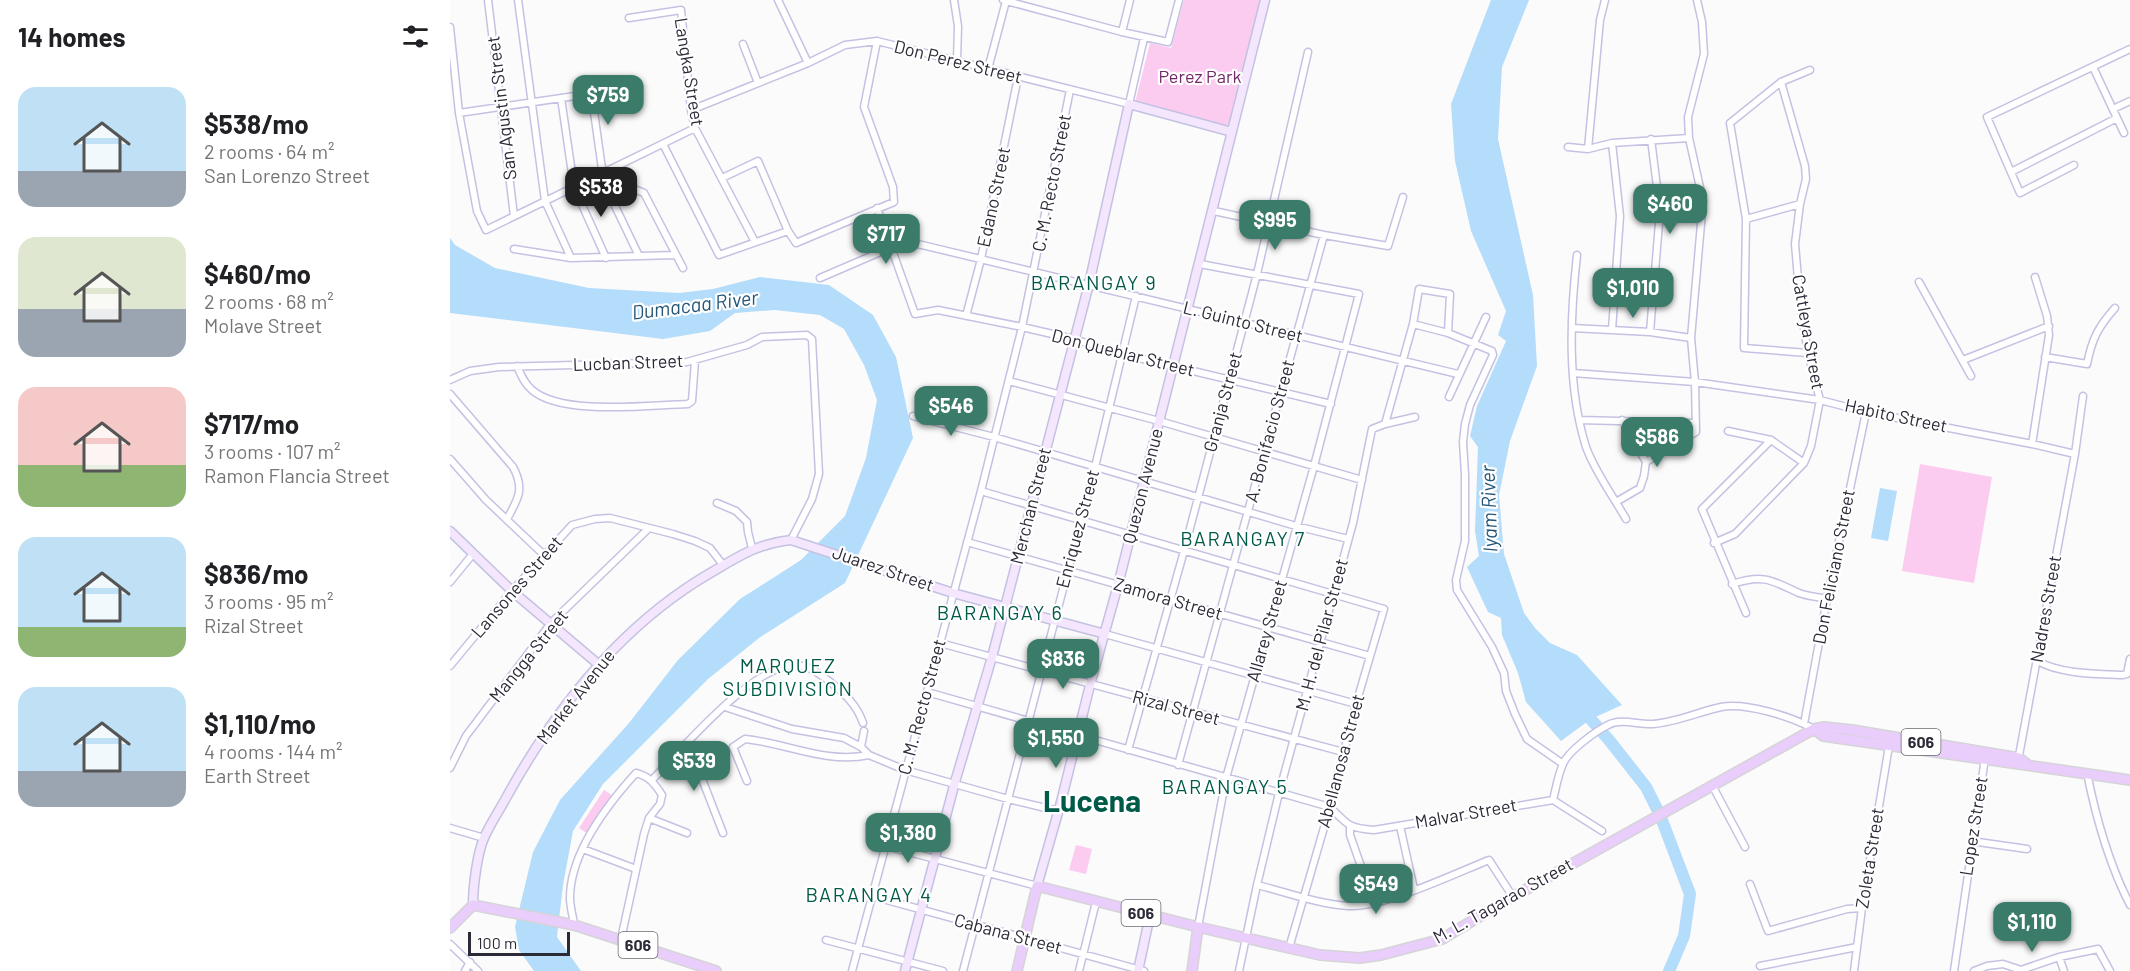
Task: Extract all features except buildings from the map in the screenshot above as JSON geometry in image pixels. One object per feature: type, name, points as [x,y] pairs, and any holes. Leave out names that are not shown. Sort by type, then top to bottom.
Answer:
[{"type":"main road","name":"Quezon Avenue","points":[[1017,971],[1036,886],[1118,585],[1214,211],[1265,0]]},
{"type":"main road","name":"Don Perez Street","points":[[1129,105],[1232,132]]},
{"type":"main road","name":"Merchan Street","points":[[907,966],[955,783],[992,657],[1089,284],[1129,105]]},
{"type":"main road","points":[[450,531],[472,555],[512,591],[598,664]]},
{"type":"main road","name":"Juarez Street","points":[[791,540],[864,562],[952,593],[1105,634]]},
{"type":"main road","name":"Market Avenue","points":[[473,905],[473,888],[484,838],[550,725],[598,664],[675,594],[752,548],[791,540]]},
{"type":"main road","name":"M. L. Tagarao Street","points":[[1036,886],[1320,955],[1349,958],[1381,955],[1442,939],[1814,729],[1835,728],[2130,780]]},
{"type":"main road","name":"M. L. Tagarao Street","points":[[1814,729],[1823,736],[1889,746],[1985,756]]},
{"type":"main road","points":[[450,928],[473,905]]},
{"type":"main road","name":"606","points":[[473,905],[574,925],[716,971]]},
{"type":"main road","points":[[1140,970],[1150,915]]},
{"type":"main road","name":"Allarey Street","points":[[1192,971],[1198,927]]},
{"type":"street","name":"San Agustin Street","points":[[489,0],[514,216]]},
{"type":"street","points":[[518,0],[545,201],[571,258]]},
{"type":"street","points":[[778,0],[808,63]]},
{"type":"street","points":[[954,0],[958,26],[957,61]]},
{"type":"street","points":[[988,69],[1004,0],[1144,38],[1168,42],[1179,0]]},
{"type":"street","points":[[1122,32],[1130,0]]},
{"type":"street","points":[[1588,149],[1600,20],[1605,0]]},
{"type":"street","points":[[1646,462],[1696,432],[1691,338],[1703,201],[1689,138],[1688,117],[1704,54],[1702,22],[1697,0]]},
{"type":"street","name":"Langka Street","points":[[629,18],[681,10],[691,110],[695,128],[755,242]]},
{"type":"street","points":[[450,27],[459,113],[477,211],[486,230],[695,128]]},
{"type":"street","name":"Merchan Street","points":[[1129,105],[1144,38]]},
{"type":"street","points":[[722,178],[758,161],[788,231],[796,243],[894,202],[893,187],[864,106],[877,41]]},
{"type":"street","name":"Don Perez Street","points":[[691,110],[808,63],[845,45],[877,41],[1129,105]]},
{"type":"street","points":[[743,44],[758,82]]},
{"type":"street","points":[[2074,165],[2020,193],[1987,117],[2130,49]]},
{"type":"street","name":"Granja Street","points":[[1128,750],[1184,551],[1257,274],[1308,52]]},
{"type":"street","points":[[2093,67],[2124,133]]},
{"type":"street","points":[[1808,353],[1744,348],[1746,219],[1730,123],[1781,81],[1810,70]]},
{"type":"street","name":"Edano Street","points":[[966,316],[981,259],[1018,77]]},
{"type":"street","name":"Cattleya Street","points":[[1714,543],[1735,534],[1804,463],[1812,446],[1820,399],[1808,353],[1800,302],[1795,244],[1806,179],[1805,166],[1781,81]]},
{"type":"street","name":"C. M. Recto Street","points":[[852,971],[1009,381],[1035,272],[1070,90]]},
{"type":"street","points":[[459,113],[582,96],[593,105],[604,183],[639,256]]},
{"type":"street","points":[[561,98],[574,187],[606,258]]},
{"type":"street","points":[[2113,109],[2130,101]]},
{"type":"street","points":[[2011,172],[2117,118]]},
{"type":"street","points":[[1568,147],[1588,149],[1612,143],[1689,138]]},
{"type":"street","points":[[1650,332],[1660,211],[1651,139]]},
{"type":"street","points":[[1611,330],[1620,216],[1612,143]]},
{"type":"street","points":[[663,144],[718,255],[788,231]]},
{"type":"street","points":[[604,183],[620,183],[644,193],[683,268]]},
{"type":"street","points":[[1214,211],[1324,235],[1388,246],[1403,197]]},
{"type":"street","points":[[1746,219],[1800,204]]},
{"type":"street","points":[[878,208],[892,247]]},
{"type":"street","name":"A. Bonifacio Street","points":[[1178,765],[1324,235]]},
{"type":"street","name":"L. Guinto Street","points":[[820,278],[892,247],[918,244],[1458,374]]},
{"type":"street","name":"Don Queblar Street","points":[[892,247],[915,314],[938,310],[1022,327],[1074,339],[1122,354],[1331,404]]},
{"type":"street","points":[[513,249],[571,258],[675,255]]},
{"type":"street","points":[[1576,255],[1572,328],[1573,374],[1579,420],[1587,449],[1626,519]]},
{"type":"street","points":[[1200,264],[1310,285]]},
{"type":"street","points":[[2032,444],[2049,326],[2035,277]]},
{"type":"street","points":[[1919,282],[1971,376]]},
{"type":"street","name":"Allarey Street","points":[[1198,927],[1226,778],[1314,466],[1359,294],[1310,285]]},
{"type":"street","name":"M. H. del Pilar Street","points":[[1239,971],[1279,793],[1334,595],[1372,429],[1385,424],[1413,324],[1419,289],[1450,294],[1448,333]]},
{"type":"street","name":"Enriquez Street","points":[[963,971],[1095,467],[1136,296]]},
{"type":"street","points":[[2045,357],[2087,364],[2091,342],[2097,329],[2115,308]]},
{"type":"street","points":[[1449,397],[1486,317]]},
{"type":"street","points":[[1413,324],[1448,333],[1492,351],[1493,355],[1470,405],[1463,442],[1466,475],[1465,541],[1456,580],[1457,590],[1492,647],[1504,673],[1506,691],[1527,739],[1563,764]]},
{"type":"street","points":[[1963,360],[2049,326]]},
{"type":"street","points":[[1572,328],[1650,332],[1691,338]]},
{"type":"street","name":"Lucban Street","points":[[450,380],[471,371],[517,366],[695,361],[747,345],[762,337],[807,335],[812,339],[819,474],[812,499],[791,540]]},
{"type":"street","points":[[517,366],[525,383],[533,391],[564,405],[688,404],[692,401],[695,361]]},
{"type":"street","name":"Habito Street","points":[[1573,374],[1695,382],[1820,399],[1866,412],[2075,454]]},
{"type":"street","points":[[1009,381],[1159,421],[1362,480]]},
{"type":"street","points":[[450,394],[513,467],[519,478],[520,488],[517,501],[507,519]]},
{"type":"street","name":"Nadres Street","points":[[2021,762],[2022,731],[2038,661],[2075,454],[2083,396]]},
{"type":"street","name":"Don Feliciano Street","points":[[1804,724],[1827,599],[1866,412]]},
{"type":"street","points":[[913,417],[994,437],[1296,526],[1348,539]]},
{"type":"street","points":[[1385,424],[1415,417]]},
{"type":"street","points":[[1579,420],[1696,423]]},
{"type":"street","points":[[1616,502],[1640,488],[1646,462],[1622,420]]},
{"type":"street","points":[[1728,431],[1771,440],[1804,463]]},
{"type":"street","points":[[1746,613],[1714,543],[1702,509],[1771,440]]},
{"type":"street","points":[[450,459],[544,555]]},
{"type":"street","points":[[981,491],[1334,595]]},
{"type":"street","points":[[717,503],[736,511],[747,522],[752,548]]},
{"type":"street","name":"Lansones Street","points":[[450,666],[512,591],[572,525],[610,518],[695,541],[710,548],[723,565]]},
{"type":"street","name":"Mangga Street","points":[[450,768],[466,736],[551,623],[648,529]]},
{"type":"street","name":"Zamora Street","points":[[967,542],[1370,656]]},
{"type":"street","points":[[450,582],[472,555]]},
{"type":"street","points":[[1732,584],[1751,578],[1779,582],[1801,594],[1827,599]]},
{"type":"street","name":"Abellanosa Street","points":[[1289,948],[1330,807],[1383,609],[1334,595]]},
{"type":"street","name":"Juarez Street","points":[[1105,634],[1356,704]]},
{"type":"street","name":"Rizal Street","points":[[940,643],[1343,752]]},
{"type":"street","points":[[2038,661],[2046,666],[2093,674],[2125,675],[2130,659]]},
{"type":"street","points":[[652,780],[704,724],[754,682],[777,670],[796,665],[809,668],[833,684],[858,708],[863,723]]},
{"type":"street","points":[[927,692],[1330,807],[1350,827],[1350,835],[1374,903]]},
{"type":"street","points":[[725,707],[792,729],[844,738],[861,747],[869,756]]},
{"type":"street","points":[[1602,831],[1553,800],[1563,764],[1582,743],[1607,725],[1621,722],[1655,724],[1723,707],[1753,709],[1814,729]]},
{"type":"street","points":[[861,747],[864,731]]},
{"type":"street","points":[[747,781],[733,747],[745,739],[821,756],[869,756],[905,770],[1058,811]]},
{"type":"street","points":[[688,743],[723,833]]},
{"type":"street","name":"Zoleta Street","points":[[1854,971],[1889,746]]},
{"type":"street","name":"Lopez Street","points":[[1954,971],[1985,756]]},
{"type":"street","points":[[574,925],[570,898],[573,879],[583,849],[598,821],[636,773],[652,780],[662,795],[660,804],[650,818],[621,939]]},
{"type":"street","points":[[2087,773],[2103,835],[2130,906]]},
{"type":"street","points":[[1712,785],[1745,848]]},
{"type":"street","name":"Malvar Street","points":[[1350,827],[1374,830],[1553,800]]},
{"type":"street","points":[[650,818],[687,833]]},
{"type":"street","points":[[1400,825],[1414,889]]},
{"type":"street","points":[[450,828],[484,838]]},
{"type":"street","points":[[1971,841],[2026,849]]},
{"type":"street","name":"M. L. Tagarao Street","points":[[885,846],[1036,886]]},
{"type":"street","points":[[583,849],[636,869]]},
{"type":"street","points":[[1257,885],[1348,906],[1374,903],[1489,860],[1513,897]]},
{"type":"street","points":[[1750,884],[1768,931],[1847,909],[1862,908]]},
{"type":"street","name":"Cabana Street","points":[[872,896],[1140,970]]},
{"type":"street","points":[[1079,971],[1096,902]]},
{"type":"street","points":[[826,940],[907,966],[943,971]]},
{"type":"street","points":[[450,944],[478,971]]},
{"type":"street","points":[[1760,966],[1857,947]]},
{"type":"street","points":[[1974,971],[1987,966],[2003,964],[2022,970],[2059,957],[2098,949],[2110,971]]},
{"type":"street","points":[[2059,957],[2064,971]]},
{"type":"street","points":[[465,971],[470,962]]},
{"type":"green space","name":"Perez Park","points":[[1184,0],[1262,0],[1228,127],[1135,103],[1150,43],[1171,48]]},
{"type":"green space","points":[[1920,464],[1992,477],[1974,583],[1902,571]]},
{"type":"green space","points":[[604,790],[612,795],[588,834],[579,828]]},
{"type":"green space","points":[[1076,845],[1092,849],[1086,874],[1069,870]]},
{"type":"water","points":[[1491,0],[1529,0],[1502,67],[1498,139],[1533,295],[1537,366],[1510,441],[1499,495],[1504,554],[1524,613],[1535,628],[1550,643],[1577,655],[1622,705],[1591,719],[1561,741],[1526,702],[1518,673],[1502,635],[1501,618],[1488,612],[1467,567],[1479,556],[1475,531],[1478,447],[1470,436],[1477,406],[1506,341],[1498,335],[1506,311],[1471,231],[1455,161],[1451,104]]},
{"type":"water","name":"Dumacaa River","points":[[450,238],[455,245],[495,268],[589,288],[679,293],[713,289],[760,277],[829,285],[873,315],[896,357],[913,438],[845,583],[759,638],[708,679],[603,784],[573,831],[563,885],[557,937],[581,971],[534,971],[519,950],[515,927],[533,852],[560,800],[629,723],[678,660],[740,599],[801,560],[845,516],[866,458],[877,400],[864,365],[844,329],[820,315],[775,310],[735,313],[710,331],[663,339],[450,313]]},
{"type":"water","points":[[1880,488],[1897,491],[1888,541],[1871,538]]},
{"type":"waterway","name":"Iyam River","points":[[1581,708],[1646,787],[1660,815],[1690,894],[1684,936],[1669,971]]},
{"type":"district","name":"BARANGAY 9","points":[[1094,283]]},
{"type":"district","name":"BARANGAY 7","points":[[1243,539]]},
{"type":"district","name":"BARANGAY 6","points":[[1000,613]]},
{"type":"district","name":"MARQUEZ SUBDIVISION","points":[[788,678]]},
{"type":"district","name":"BARANGAY 5","points":[[1225,787]]},
{"type":"district","name":"Lucena","points":[[1092,802]]},
{"type":"district","name":"BARANGAY 4","points":[[869,895]]}]
